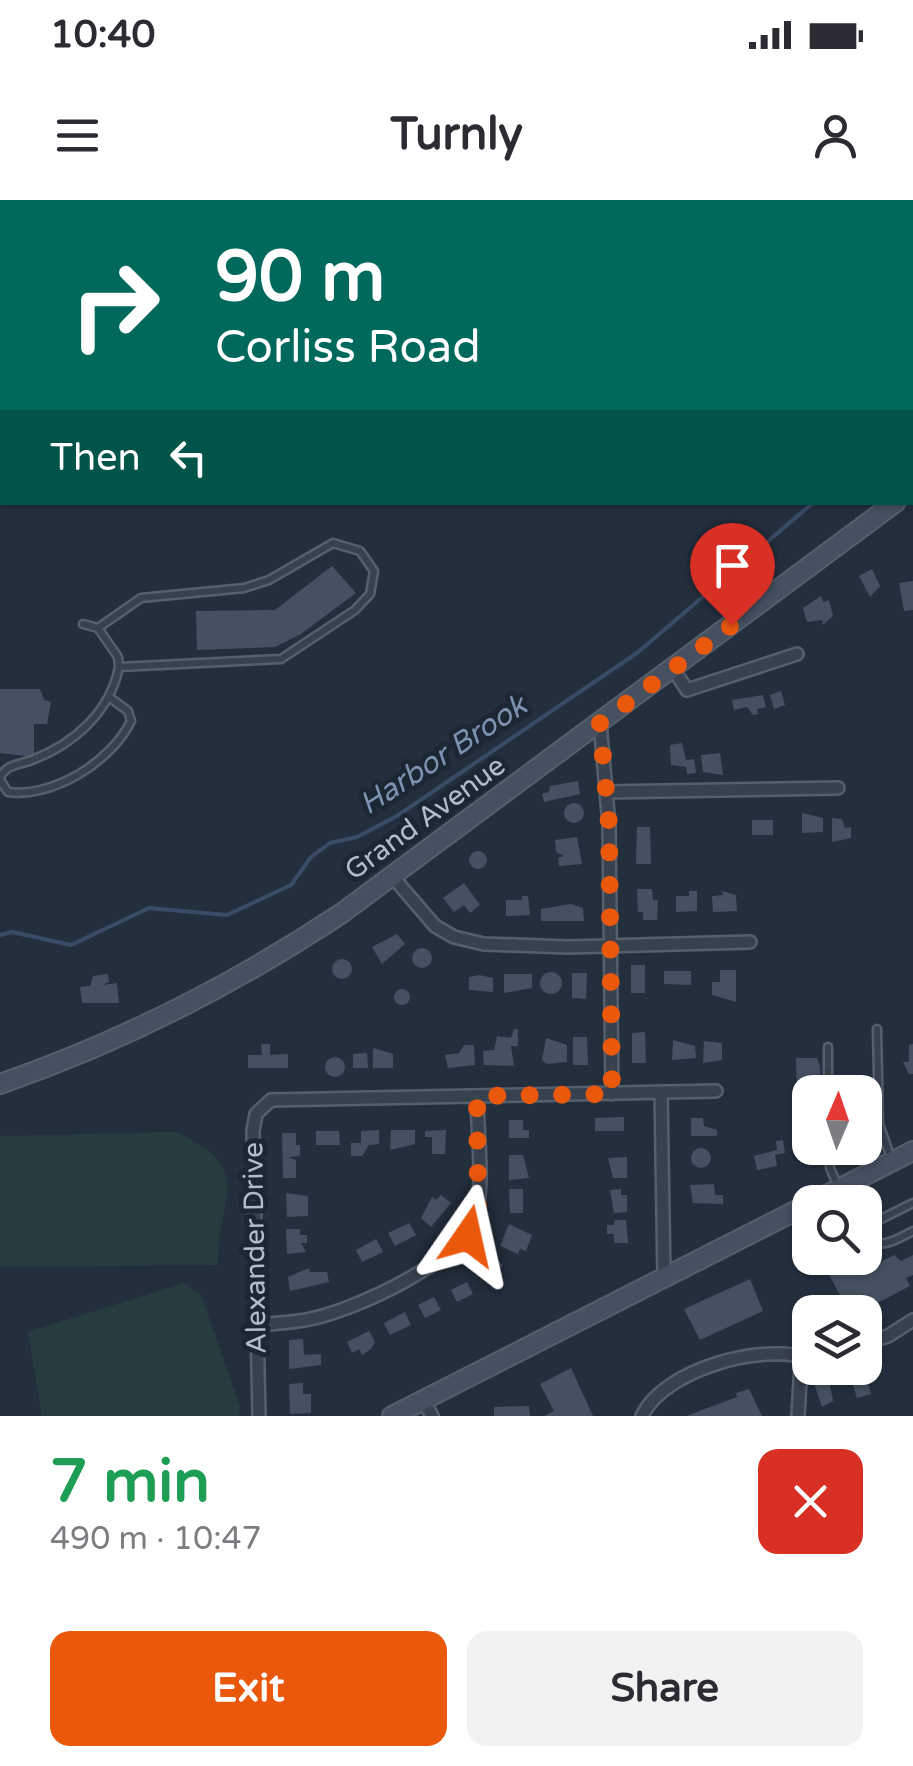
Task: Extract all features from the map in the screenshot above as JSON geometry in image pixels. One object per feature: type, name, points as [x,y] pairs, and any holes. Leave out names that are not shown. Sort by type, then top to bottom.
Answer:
[{"type":"street","name":"Grand Avenue","points":[[0,1084],[160,1017],[247,974],[392,876],[892,505]]},
{"type":"street","points":[[673,669],[687,690],[798,654]]},
{"type":"street","points":[[600,723],[607,792],[612,1094]]},
{"type":"street","points":[[607,792],[838,788]]},
{"type":"street","points":[[392,876],[434,926],[454,937],[484,944],[750,942]]},
{"type":"street","points":[[257,1325],[310,1319],[344,1309],[460,1244],[478,1208],[477,1096],[716,1091]]},
{"type":"street","points":[[661,1093],[664,1278]]},
{"type":"street","name":"Alexander Drive","points":[[258,1416],[253,1131],[262,1106],[283,1097],[477,1096]]},
{"type":"street","points":[[858,1185],[913,1152]]},
{"type":"street","points":[[392,1416],[428,1408],[664,1278],[792,1219]]},
{"type":"street","points":[[882,1338],[913,1320]]},
{"type":"street","points":[[642,1416],[649,1402],[672,1382],[767,1350],[792,1352]]},
{"type":"street","points":[[798,1385],[798,1416]]},
{"type":"lane","points":[[98,628],[141,598],[244,588],[269,580],[333,543],[360,551],[374,571],[370,594],[355,610],[282,659],[120,667]]},
{"type":"lane","points":[[83,624],[98,628],[118,656],[120,667],[109,696],[87,727],[68,741],[10,766],[0,779],[8,792],[39,790],[69,779],[99,760],[131,722],[128,710],[109,696]]},
{"type":"lane","points":[[878,1030],[879,1124],[893,1162]]},
{"type":"lane","points":[[828,1047],[828,1075]]},
{"type":"lane","points":[[882,1218],[913,1203]]},
{"type":"lane","points":[[882,1244],[913,1230]]},
{"type":"green space","points":[[176,1132],[202,1146],[218,1160],[225,1174],[227,1188],[218,1265],[0,1267],[0,1136]]},
{"type":"green space","points":[[184,1283],[201,1295],[240,1406],[239,1416],[42,1416],[28,1332]]},
{"type":"building","points":[[332,566],[356,593],[301,634],[275,647],[197,650],[196,611],[275,610]]},
{"type":"building","points":[[872,569],[880,586],[870,597],[859,576]]},
{"type":"building","points":[[913,581],[913,610],[904,611],[899,583]]},
{"type":"building","points":[[821,596],[823,602],[829,600],[833,616],[823,625],[822,620],[807,622],[803,608]]},
{"type":"building","points":[[0,689],[40,689],[44,700],[51,702],[47,724],[34,724],[34,757],[0,753]]},
{"type":"building","points":[[781,691],[785,705],[774,709],[770,695]]},
{"type":"building","points":[[763,695],[766,707],[757,709],[758,714],[753,715],[747,707],[734,710],[732,700]]},
{"type":"building","points":[[682,743],[686,760],[694,759],[696,773],[687,774],[686,767],[671,765],[670,745]]},
{"type":"building","points":[[720,753],[723,775],[703,772],[701,755]]},
{"type":"building","points":[[578,781],[580,794],[544,802],[542,794],[549,792],[550,786]]},
{"type":"building","points":[[574,803],[584,813],[574,823],[564,813]]},
{"type":"building","points":[[802,813],[823,818],[823,832],[802,833]]},
{"type":"building","points":[[832,818],[842,819],[845,828],[851,827],[851,838],[832,842]]},
{"type":"building","points":[[752,820],[773,820],[773,835],[752,835]]},
{"type":"building","points":[[637,827],[650,827],[651,864],[636,864]]},
{"type":"building","points":[[577,837],[582,864],[559,866],[558,858],[564,856],[556,852],[555,840]]},
{"type":"building","points":[[478,851],[485,853],[485,867],[478,869],[471,867],[469,860],[471,853]]},
{"type":"building","points":[[464,883],[480,905],[470,913],[464,905],[454,912],[443,898]]},
{"type":"building","points":[[637,889],[652,889],[653,900],[658,900],[657,920],[643,920],[643,912],[638,912]]},
{"type":"building","points":[[689,891],[697,891],[697,911],[676,912],[676,896],[689,896]]},
{"type":"building","points":[[722,891],[736,895],[737,911],[713,912],[712,896],[723,895]]},
{"type":"building","points":[[522,896],[528,896],[530,915],[506,916],[506,900],[522,900]]},
{"type":"building","points":[[571,904],[583,908],[584,921],[541,921],[541,909]]},
{"type":"building","points":[[397,934],[405,944],[382,964],[372,947]]},
{"type":"building","points":[[422,948],[432,958],[422,968],[412,958]]},
{"type":"building","points":[[342,959],[352,969],[342,979],[332,969]]},
{"type":"building","points":[[631,965],[645,965],[645,993],[631,993]]},
{"type":"building","points":[[720,970],[736,970],[736,1002],[712,995],[712,982],[720,982]]},
{"type":"building","points":[[664,971],[691,971],[691,985],[664,984]]},
{"type":"building","points":[[551,972],[559,975],[559,991],[551,994],[543,991],[540,983],[543,975]]},
{"type":"building","points":[[572,973],[587,973],[586,999],[572,998]]},
{"type":"building","points":[[108,974],[109,982],[102,985],[117,983],[119,1003],[82,1003],[80,987],[90,986],[93,976]]},
{"type":"building","points":[[504,974],[532,974],[532,988],[504,993]]},
{"type":"building","points":[[469,977],[493,978],[493,992],[469,990]]},
{"type":"building","points":[[402,989],[410,997],[402,1005],[394,997]]},
{"type":"building","points":[[514,1029],[518,1029],[518,1046],[511,1046],[514,1066],[484,1065],[483,1051],[494,1050],[497,1036],[511,1038]]},
{"type":"building","points":[[645,1032],[646,1063],[632,1063],[632,1033]]},
{"type":"building","points":[[573,1037],[587,1037],[588,1065],[573,1065]]},
{"type":"building","points":[[546,1038],[567,1045],[567,1062],[547,1064],[542,1060]]},
{"type":"building","points":[[673,1040],[695,1046],[696,1058],[672,1060]]},
{"type":"building","points":[[704,1041],[722,1043],[722,1060],[703,1063]]},
{"type":"building","points":[[261,1044],[270,1044],[270,1055],[288,1054],[288,1068],[248,1068],[248,1055],[262,1055]]},
{"type":"building","points":[[913,1044],[913,1074],[909,1074],[903,1062],[909,1062],[909,1045]]},
{"type":"building","points":[[464,1045],[474,1045],[475,1065],[448,1068],[445,1055],[459,1053]]},
{"type":"building","points":[[373,1048],[393,1054],[393,1068],[373,1068]]},
{"type":"building","points":[[367,1053],[368,1068],[353,1068],[353,1054]]},
{"type":"building","points":[[335,1057],[345,1067],[335,1077],[325,1067]]},
{"type":"building","points":[[796,1058],[817,1058],[820,1075],[796,1075]]},
{"type":"building","points":[[624,1117],[624,1131],[595,1131],[595,1118]]},
{"type":"building","points":[[691,1118],[703,1118],[704,1126],[717,1130],[717,1136],[691,1136]]},
{"type":"building","points":[[509,1120],[523,1120],[523,1130],[529,1130],[529,1138],[509,1138]]},
{"type":"building","points":[[379,1130],[379,1144],[369,1145],[362,1156],[351,1156],[351,1143],[361,1143],[361,1131]]},
{"type":"building","points":[[391,1130],[415,1130],[415,1144],[390,1150]]},
{"type":"building","points":[[446,1130],[445,1154],[432,1154],[432,1137],[425,1137],[425,1131]]},
{"type":"building","points":[[316,1131],[339,1131],[340,1145],[316,1145]]},
{"type":"building","points":[[282,1133],[296,1133],[296,1145],[300,1145],[300,1156],[288,1157],[296,1160],[296,1178],[283,1178]]},
{"type":"building","points":[[783,1140],[785,1153],[775,1155],[777,1166],[757,1170],[754,1156],[777,1150],[776,1141]]},
{"type":"building","points":[[701,1148],[711,1158],[701,1168],[691,1158]]},
{"type":"building","points":[[509,1155],[523,1155],[529,1178],[509,1180]]},
{"type":"building","points":[[627,1157],[627,1178],[613,1178],[608,1158]]},
{"type":"building","points":[[714,1184],[715,1195],[723,1195],[723,1204],[693,1203],[690,1185]]},
{"type":"building","points":[[509,1189],[523,1189],[523,1213],[510,1213]]},
{"type":"building","points":[[621,1189],[621,1195],[627,1195],[627,1212],[614,1213],[610,1190]]},
{"type":"building","points":[[286,1193],[308,1196],[308,1216],[287,1217]]},
{"type":"building","points":[[441,1195],[451,1203],[431,1227],[421,1218],[432,1197],[436,1200]]},
{"type":"building","points":[[615,1220],[626,1220],[628,1243],[614,1243],[614,1234],[607,1234],[607,1225],[614,1225]]},
{"type":"building","points":[[409,1223],[416,1235],[395,1246],[388,1233]]},
{"type":"building","points":[[509,1224],[532,1235],[526,1251],[520,1249],[518,1254],[500,1246]]},
{"type":"building","points":[[286,1229],[300,1229],[300,1235],[307,1235],[307,1243],[301,1243],[306,1252],[287,1254]]},
{"type":"building","points":[[376,1239],[383,1252],[362,1262],[356,1250]]},
{"type":"building","points":[[894,1255],[901,1261],[913,1255],[913,1275],[906,1278],[910,1286],[882,1301],[882,1295],[840,1295],[829,1275],[882,1275],[882,1261]]},
{"type":"building","points":[[493,1256],[503,1265],[490,1280],[479,1270]]},
{"type":"building","points":[[309,1268],[310,1272],[327,1272],[329,1282],[290,1291],[288,1277]]},
{"type":"building","points":[[750,1279],[763,1311],[700,1340],[684,1309]]},
{"type":"building","points":[[467,1282],[473,1294],[457,1302],[451,1290]]},
{"type":"building","points":[[434,1297],[441,1310],[425,1318],[418,1305]]},
{"type":"building","points":[[405,1312],[411,1325],[390,1335],[384,1323]]},
{"type":"building","points":[[369,1331],[375,1342],[371,1349],[362,1355],[359,1349],[352,1353],[347,1342]]},
{"type":"building","points":[[303,1339],[304,1355],[321,1354],[321,1365],[289,1369],[289,1340]]},
{"type":"building","points":[[571,1368],[593,1416],[544,1416],[554,1411],[540,1384]]},
{"type":"building","points":[[303,1383],[303,1394],[311,1394],[311,1413],[290,1414],[289,1384]]},
{"type":"building","points":[[815,1385],[830,1385],[833,1401],[822,1407]]},
{"type":"building","points":[[853,1385],[869,1385],[871,1394],[857,1398]]},
{"type":"building","points":[[749,1389],[762,1416],[686,1416],[737,1397],[736,1393]]},
{"type":"building","points":[[529,1406],[530,1416],[494,1416],[494,1407]]},
{"type":"waterway","name":"Harbor Brook","points":[[0,935],[12,932],[71,945],[149,908],[227,915],[291,885],[311,857],[330,843],[357,837],[397,816],[637,653],[810,505]]},
{"type":"route","points":[[468,1236],[478,1208],[477,1096],[612,1094],[609,824],[600,723],[732,625]]}]
